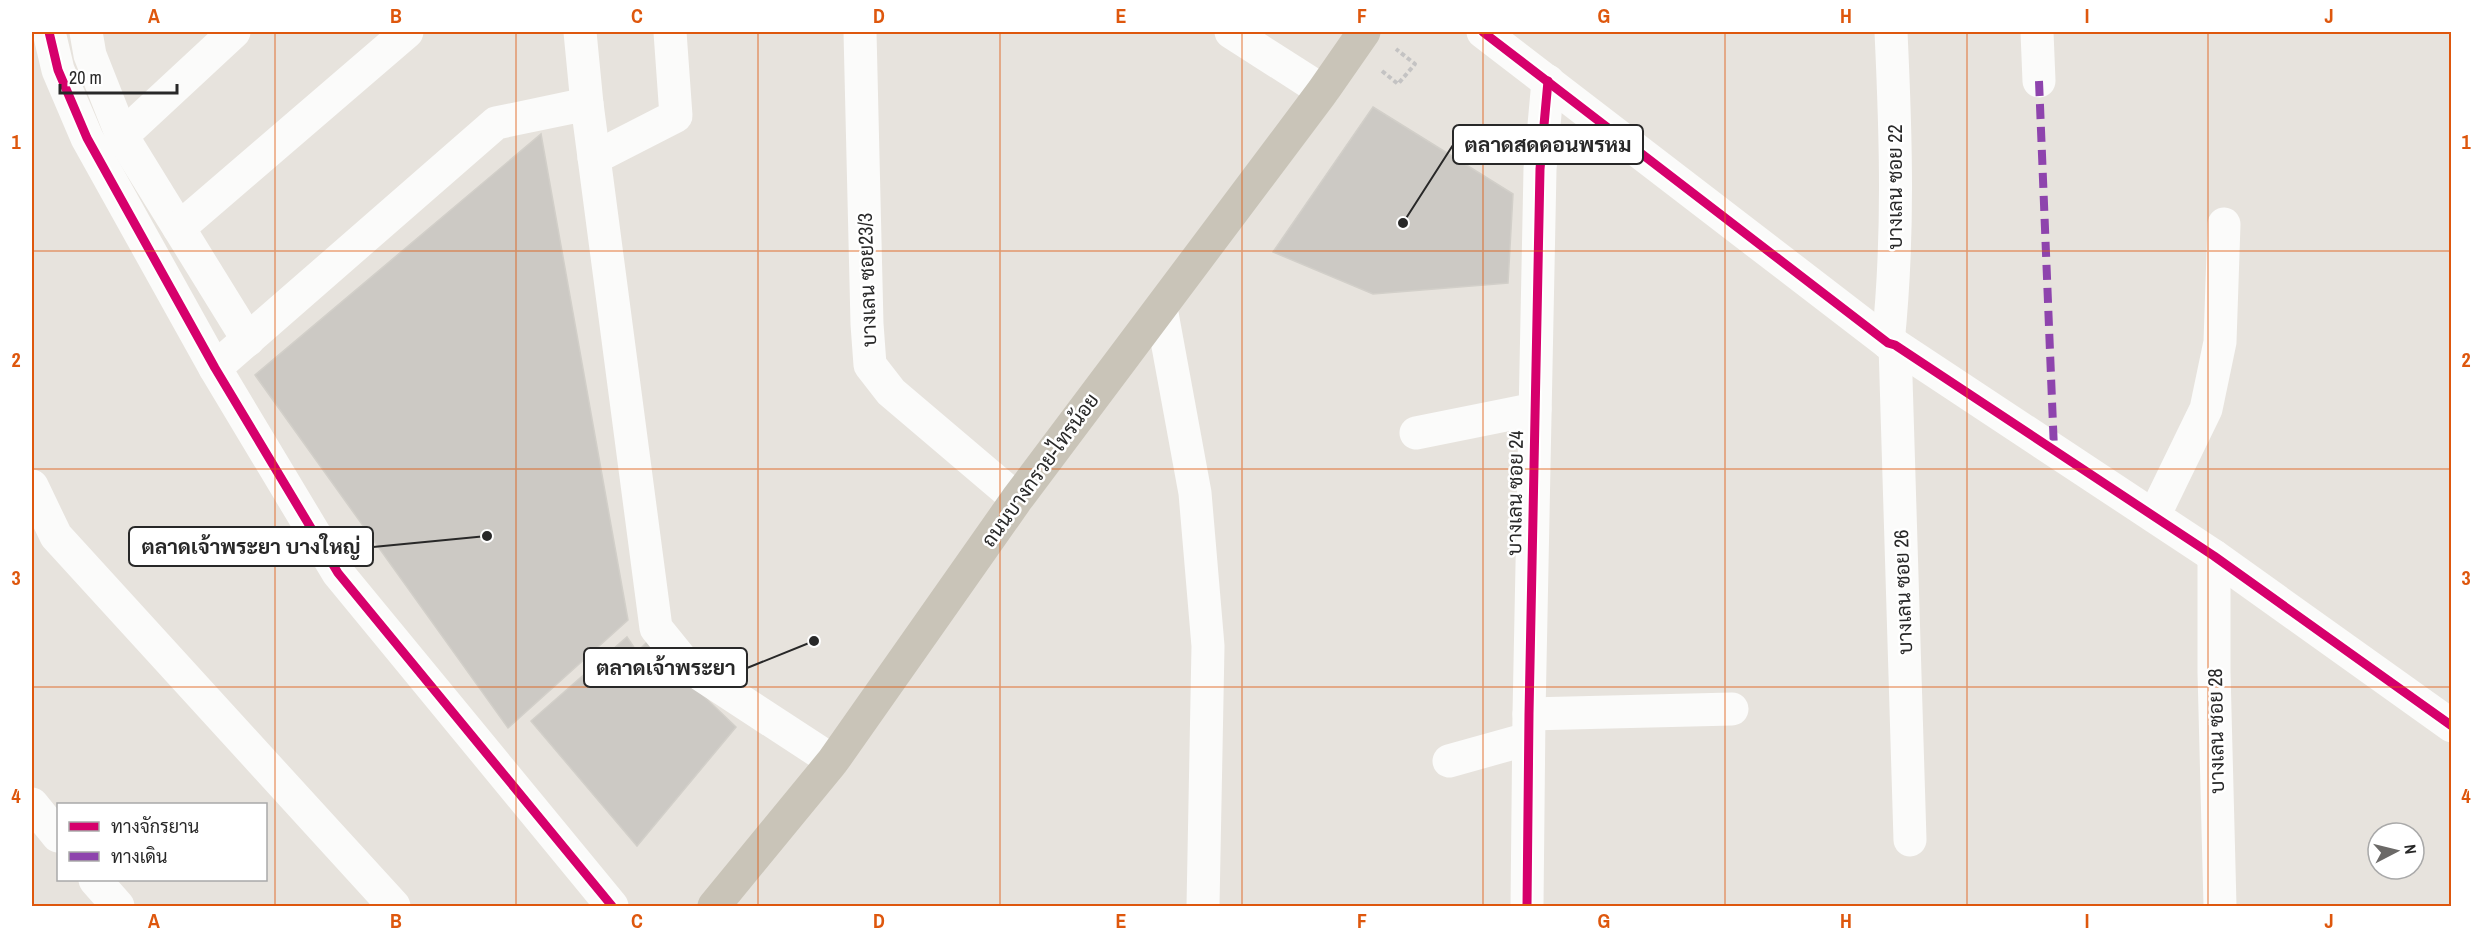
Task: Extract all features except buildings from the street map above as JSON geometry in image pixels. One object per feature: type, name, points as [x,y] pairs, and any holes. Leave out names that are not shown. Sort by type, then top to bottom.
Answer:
[{"type":"main road","name":"ถนนบางกรวย-ไทรน้อย","points":[[714,906],[832,761],[1017,500],[1323,91],[1364,32]]},
{"type":"street","points":[[49,32],[58,70],[87,138],[215,368],[338,573],[612,906]]},
{"type":"street","points":[[86,32],[90,55],[122,136],[248,340]]},
{"type":"street","points":[[122,136],[234,32]]},
{"type":"street","points":[[178,228],[407,32]]},
{"type":"street","points":[[580,32],[586,104],[656,628],[686,665],[832,761]]},
{"type":"street","points":[[594,158],[676,116],[670,32]]},
{"type":"street","name":"บางเลน ซอย23/3","points":[[860,32],[870,365],[891,392],[1017,500]]},
{"type":"street","points":[[1231,32],[1323,91]]},
{"type":"street","points":[[1483,32],[1892,344],[2214,556],[2451,726]]},
{"type":"street","name":"บางเลน ซอย 22","points":[[1892,32],[1897,181],[1892,344]]},
{"type":"street","points":[[2037,32],[2039,81]]},
{"type":"street","name":"บางเลน ซอย 24","points":[[1527,906],[1528,727],[1540,169],[1548,81]]},
{"type":"street","points":[[215,368],[496,123],[586,104]]},
{"type":"street","points":[[2154,516],[2206,409],[2220,342],[2224,224]]},
{"type":"street","points":[[1161,308],[1195,493],[1208,646],[1203,906]]},
{"type":"street","name":"บางเลน ซอย 26","points":[[1892,344],[1910,840]]},
{"type":"street","points":[[1416,433],[1535,409]]},
{"type":"street","points":[[32,486],[56,536],[394,906]]},
{"type":"street","name":"บางเลน ซอย 28","points":[[2214,556],[2214,672],[2220,906]]},
{"type":"street","points":[[1449,761],[1528,727],[1732,709]]},
{"type":"street","points":[[32,804],[57,835]]},
{"type":"street","points":[[97,881],[118,906]]},
{"type":"marked path","points":[[2039,81],[2054,450]]},
{"type":"cycle path","points":[[49,32],[58,70],[87,138],[215,368],[338,573],[612,906]]},
{"type":"cycle path","points":[[1483,32],[1888,343],[1895,345],[2214,556],[2452,726]]},
{"type":"cycle path","points":[[1527,906],[1540,169],[1548,81]]},
{"type":"place","name":"ตลาดสดดอนพรหม","points":[[1403,223]]},
{"type":"place","name":"ตลาดเจ้าพระยา บางใหญ่","points":[[487,536]]},
{"type":"place","name":"ตลาดเจ้าพระยา","points":[[814,641]]}]
